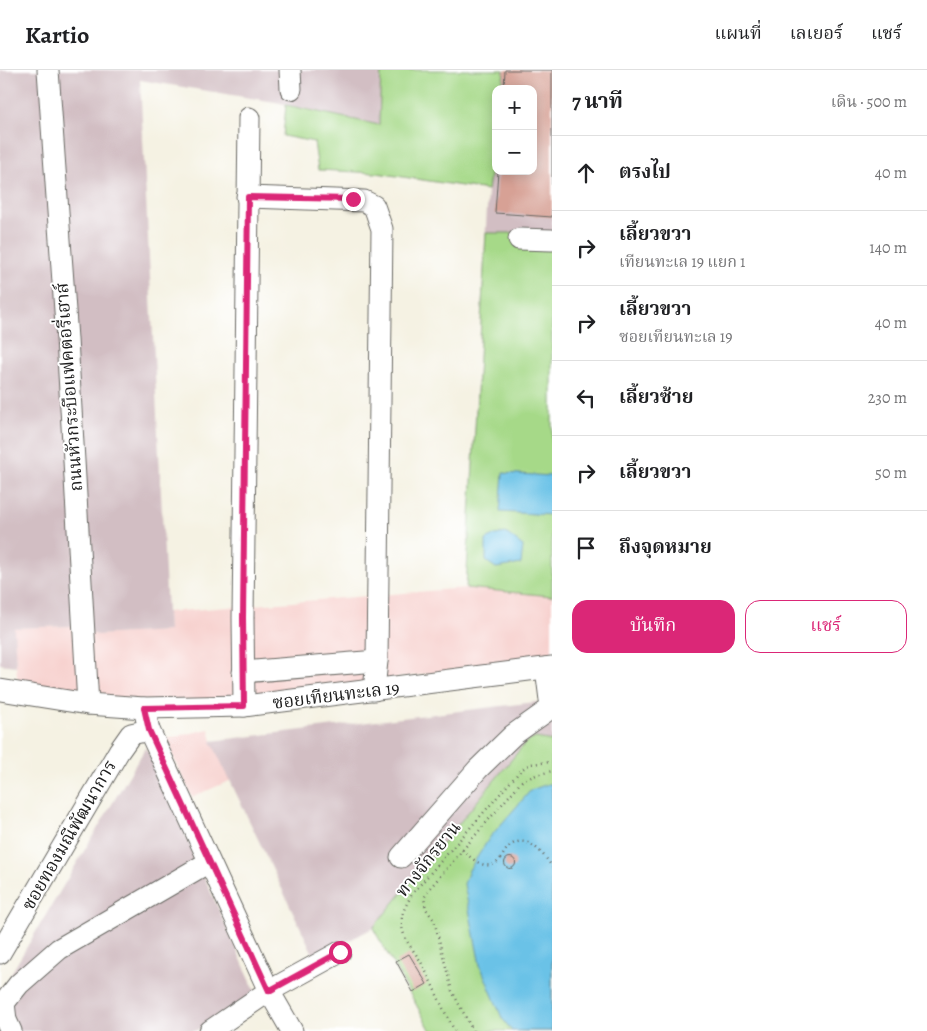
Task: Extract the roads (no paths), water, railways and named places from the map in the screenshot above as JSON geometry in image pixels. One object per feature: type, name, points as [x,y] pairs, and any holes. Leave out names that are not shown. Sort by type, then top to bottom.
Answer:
[{"type":"street","name":"ถนนหัวกระบือแฟคตอรี่เฮาส์","points":[[48,70],[67,339],[88,704]]},
{"type":"street","points":[[244,706],[248,118]]},
{"type":"street","points":[[248,197],[364,201],[374,206],[382,229],[377,660],[374,690]]},
{"type":"street","points":[[519,239],[552,240]]},
{"type":"street","points":[[243,672],[377,660]]},
{"type":"street","name":"ซอยเทียนทะเล 19","points":[[0,690],[88,704],[144,708],[244,706],[549,668]]},
{"type":"street","points":[[401,857],[478,769],[513,735],[552,708],[549,668]]},
{"type":"street","points":[[144,708],[149,730],[209,862],[269,991],[292,1031]]},
{"type":"street","name":"ซอยทองมณีพัฒนาการ","points":[[0,953],[119,750],[131,734],[149,730]]},
{"type":"street","points":[[10,1031],[6,1020],[4,1002],[18,984],[32,972],[59,950],[209,862]]},
{"type":"street","points":[[210,1031],[269,991],[340,952]]},
{"type":"water","points":[[503,473],[552,476],[552,515],[500,512]]},
{"type":"water","points":[[506,533],[523,546],[521,564],[496,568],[486,561],[486,540],[495,535]]},
{"type":"water","points":[[552,784],[552,1031],[512,1031],[502,1018],[480,965],[464,884],[469,870],[490,837],[531,790]]}]
